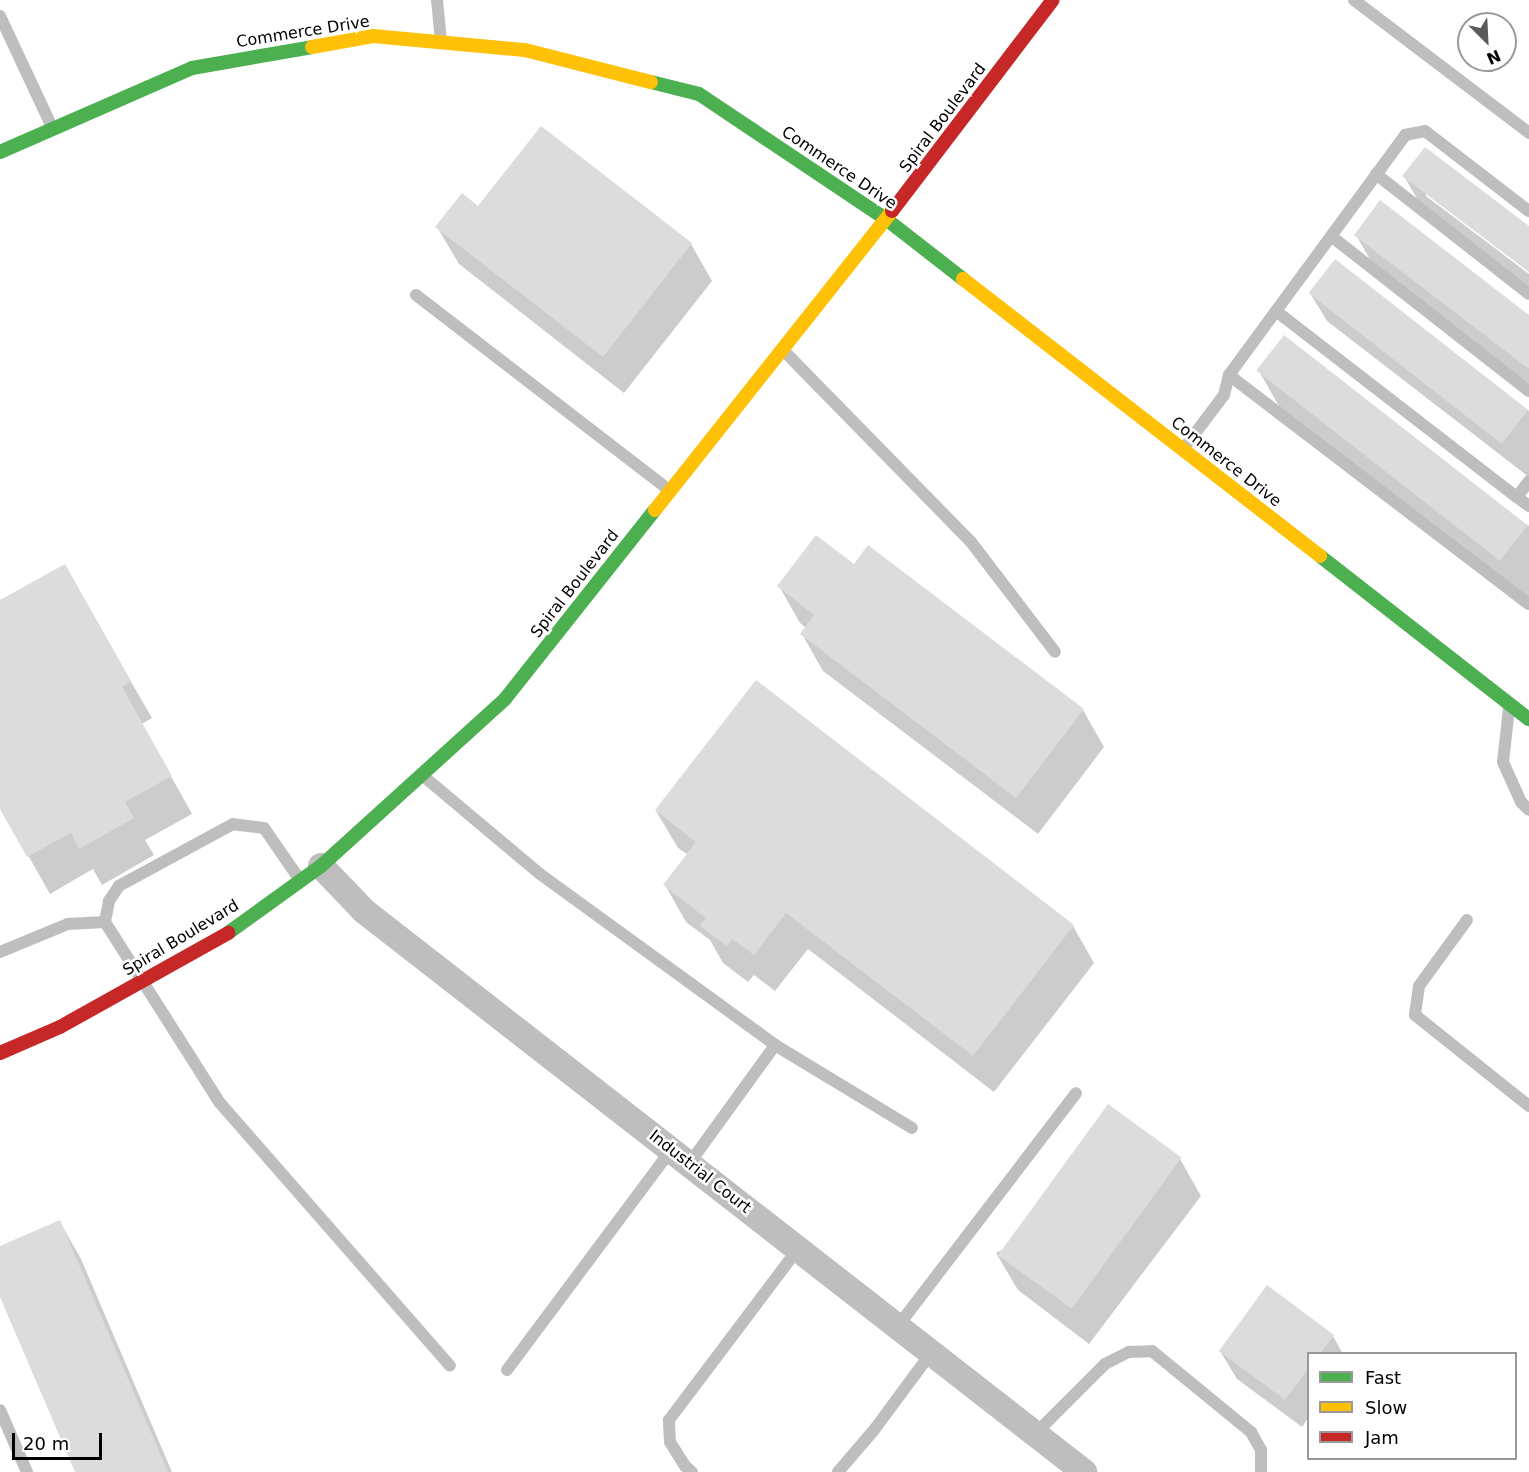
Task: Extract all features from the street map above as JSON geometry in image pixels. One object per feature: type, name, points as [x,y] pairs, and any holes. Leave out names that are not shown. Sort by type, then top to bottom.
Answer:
[{"type":"street","name":"Spiral Boulevard","points":[[0,1053],[60,1027],[226,934],[321,866],[505,699],[886,219],[1053,0]]},
{"type":"street","name":"Commerce Drive","points":[[0,152],[192,68],[373,36],[525,50],[699,94],[886,219],[1529,719]]},
{"type":"street","name":"Industrial Court","points":[[321,866],[364,910],[1084,1472]]},
{"type":"lane","points":[[437,0],[441,42]]},
{"type":"lane","points":[[1354,0],[1529,133]]},
{"type":"lane","points":[[0,16],[53,129]]},
{"type":"lane","points":[[1183,449],[1224,395],[1229,375],[1405,135],[1425,131],[1529,211]]},
{"type":"lane","points":[[1377,174],[1529,294]]},
{"type":"lane","points":[[1331,236],[1529,391]]},
{"type":"lane","points":[[416,295],[670,491]]},
{"type":"lane","points":[[1276,312],[1529,506]]},
{"type":"lane","points":[[782,350],[971,542],[1055,652]]},
{"type":"lane","points":[[1229,375],[1529,604]]},
{"type":"lane","points":[[1517,496],[1529,481]]},
{"type":"lane","points":[[1509,704],[1503,762],[1521,802],[1529,810]]},
{"type":"lane","points":[[422,775],[540,874],[775,1045],[912,1128]]},
{"type":"lane","points":[[300,881],[264,828],[233,824],[119,886],[109,901],[105,922],[220,1103],[450,1366]]},
{"type":"lane","points":[[1467,920],[1419,986],[1415,1015],[1529,1106]]},
{"type":"lane","points":[[0,952],[68,924],[105,922]]},
{"type":"lane","points":[[507,1370],[680,1157],[775,1045]]},
{"type":"lane","points":[[898,1326],[1076,1093]]},
{"type":"lane","points":[[692,1472],[685,1466],[670,1442],[669,1420],[798,1249]]},
{"type":"lane","points":[[1035,1434],[1106,1364],[1129,1352],[1152,1351],[1251,1432],[1261,1450],[1261,1472]]},
{"type":"lane","points":[[838,1472],[874,1430],[931,1353]]},
{"type":"lane","points":[[0,1410],[27,1472]]},
{"type":"building","points":[[541,126],[692,243],[603,357],[435,227],[462,193],[478,206]]},
{"type":"building","points":[[1425,147],[1529,226],[1529,272],[1402,176]]},
{"type":"building","points":[[1380,200],[1529,315],[1529,369],[1354,235]]},
{"type":"building","points":[[1335,259],[1528,410],[1502,444],[1309,293]]},
{"type":"building","points":[[1284,335],[1527,525],[1500,561],[1256,370]]},
{"type":"building","points":[[816,535],[854,564],[868,545],[1084,709],[1016,798],[800,634],[814,615],[777,586]]},
{"type":"building","points":[[65,564],[131,681],[122,687],[172,776],[125,802],[134,818],[79,849],[71,833],[27,857],[0,809],[0,600]]},
{"type":"building","points":[[756,680],[1074,925],[973,1056],[786,913],[754,955],[732,939],[727,946],[700,926],[706,918],[663,885],[696,842],[655,810]]},
{"type":"building","points":[[1108,1104],[1182,1157],[1072,1309],[998,1255]]},
{"type":"building","points":[[60,1220],[168,1472],[75,1472],[0,1297],[0,1246]]},
{"type":"building","points":[[1267,1285],[1334,1335],[1321,1352],[1307,1352],[1307,1370],[1285,1400],[1219,1351]]},
{"type":"traffic: fast","points":[[0,152],[192,68],[312,47]]},
{"type":"traffic: fast","points":[[651,82],[699,94],[886,219],[963,279]]},
{"type":"traffic: fast","points":[[228,933],[321,866],[505,699],[655,510]]},
{"type":"traffic: fast","points":[[1320,556],[1529,719]]},
{"type":"traffic: slow","points":[[312,47],[373,36],[525,50],[651,82]]},
{"type":"traffic: slow","points":[[655,510],[892,211]]},
{"type":"traffic: slow","points":[[963,279],[1320,556]]},
{"type":"traffic: jam","points":[[892,211],[1053,0]]},
{"type":"traffic: jam","points":[[0,1053],[60,1027],[228,933]]}]
